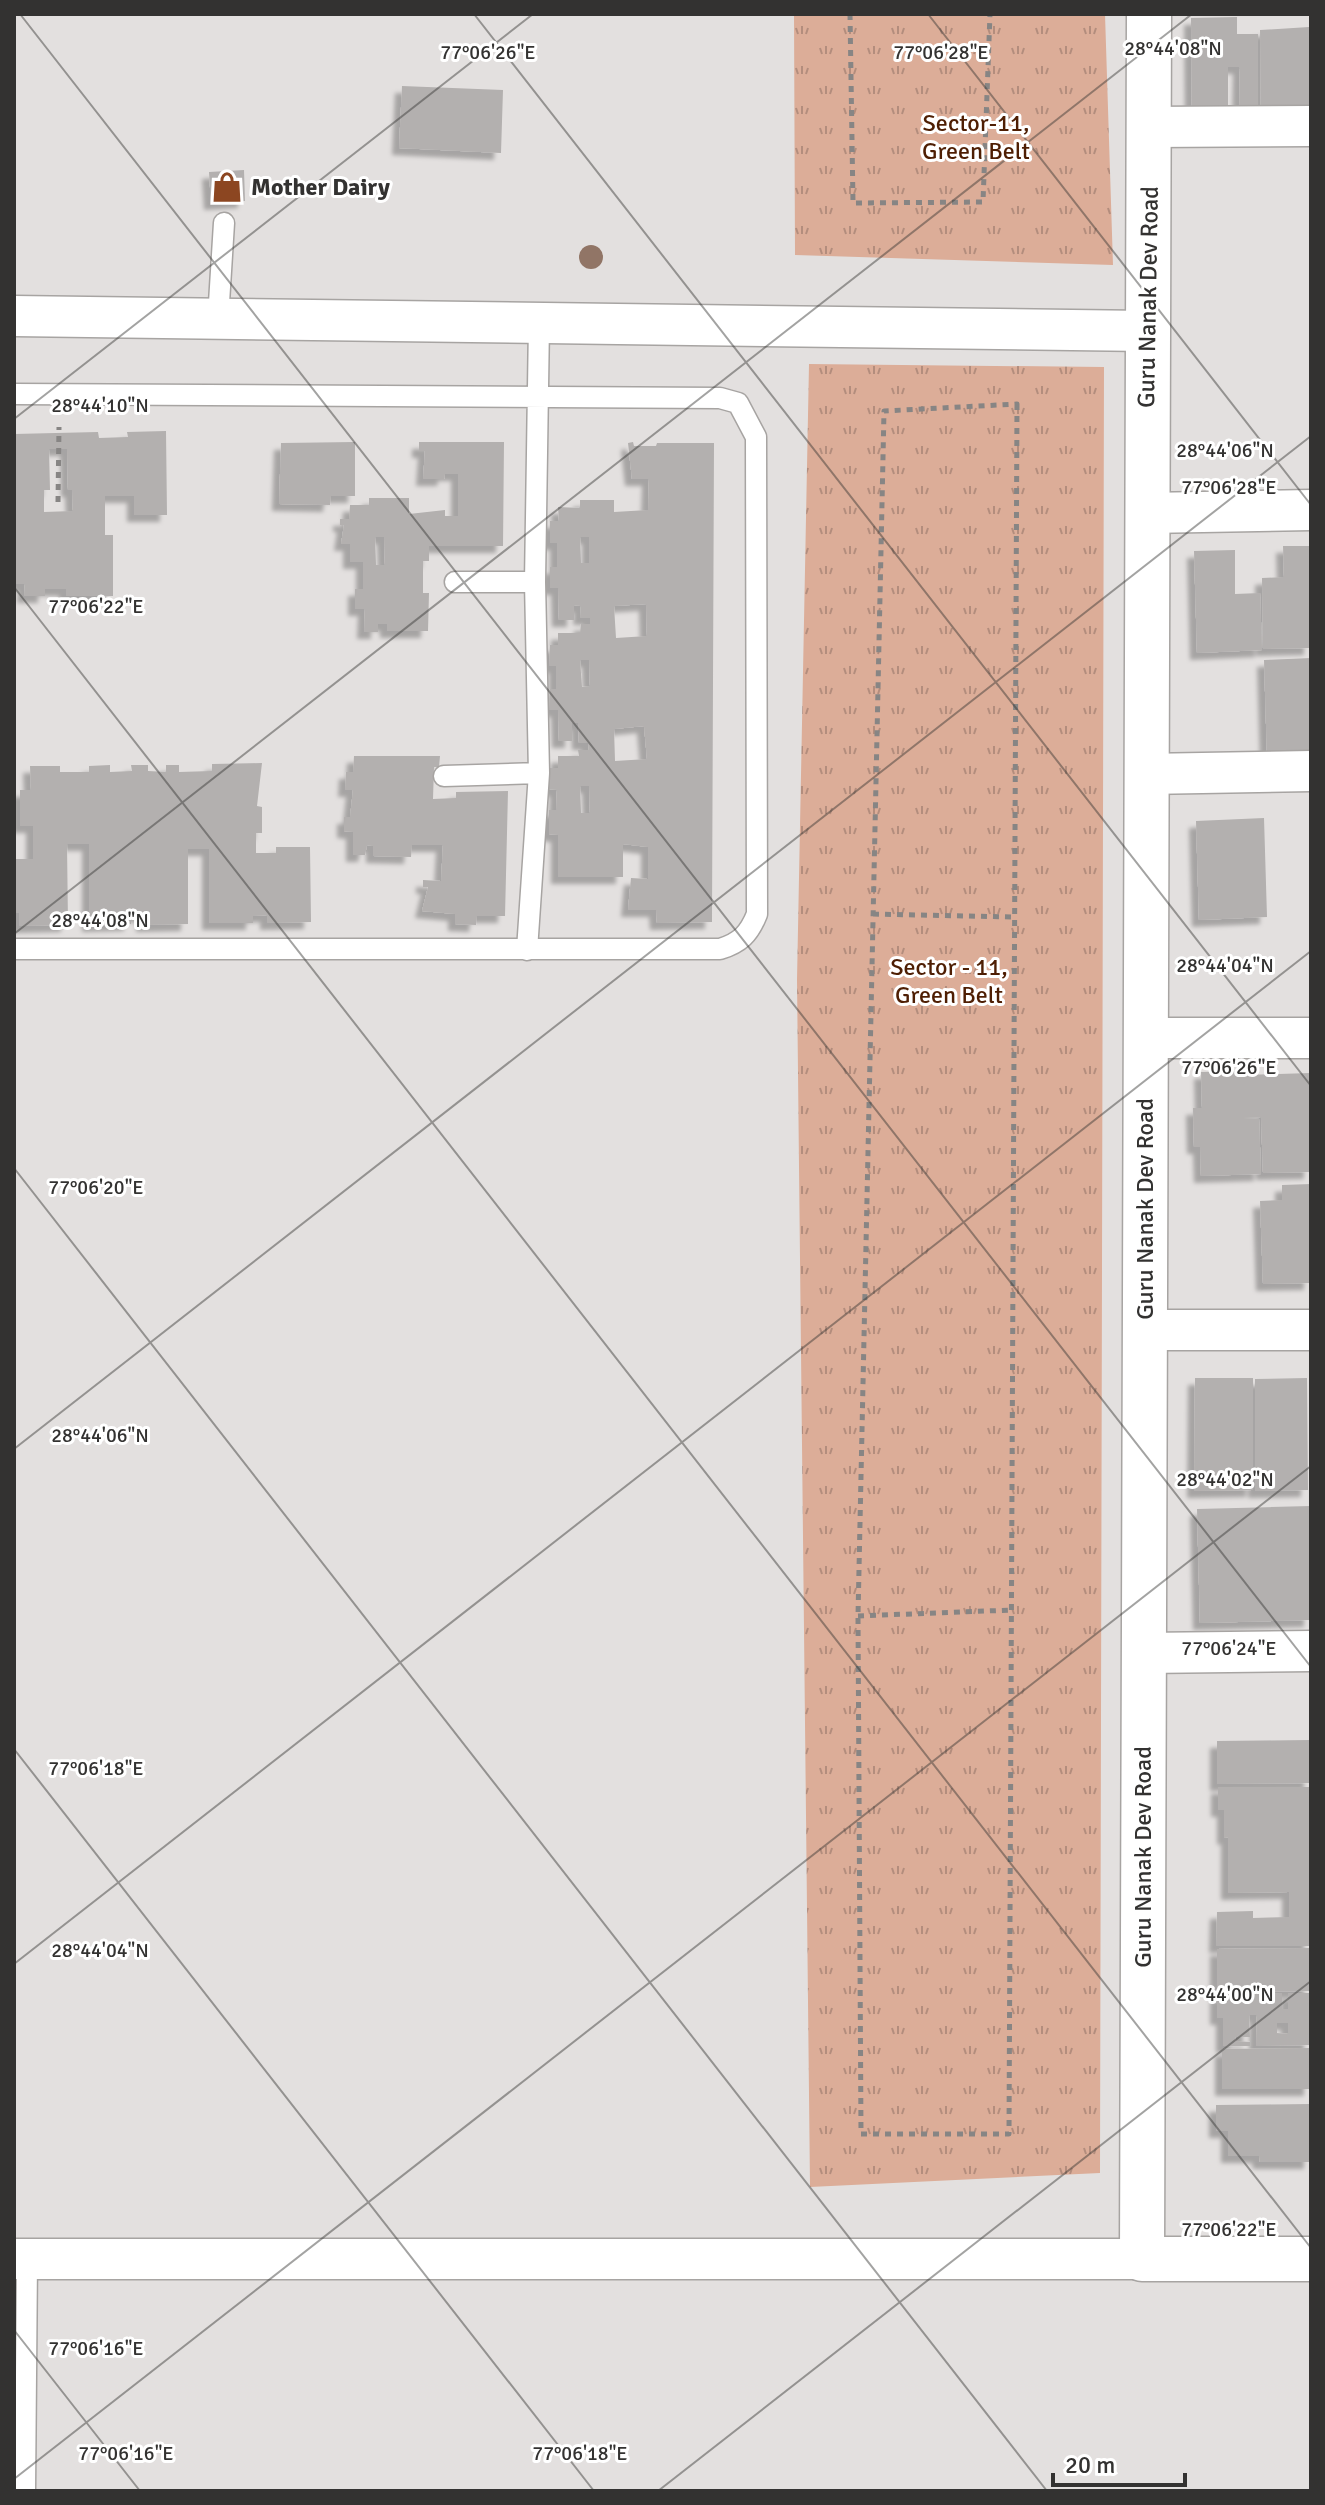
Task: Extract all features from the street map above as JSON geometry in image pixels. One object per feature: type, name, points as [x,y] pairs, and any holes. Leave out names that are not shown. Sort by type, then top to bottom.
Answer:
[{"type":"street","name":"Guru Nanak Dev Road","points":[[1142,2259],[1149,14]]},
{"type":"street","points":[[1150,127],[1311,126]]},
{"type":"street","points":[[14,316],[1147,331]]},
{"type":"street","points":[[1147,513],[1311,510]]},
{"type":"street","points":[[1146,774],[1311,771]]},
{"type":"street","points":[[1145,1038],[1311,1038]]},
{"type":"street","points":[[1145,1330],[1311,1330]]},
{"type":"street","points":[[1144,1653],[1311,1651]]},
{"type":"street","points":[[21,2259],[1311,2259]]},
{"type":"lane","points":[[218,319],[224,223]]},
{"type":"lane","points":[[527,950],[539,773],[535,582],[539,323]]},
{"type":"lane","points":[[14,394],[538,395],[720,398],[738,403],[756,437],[757,914],[750,931],[736,944],[720,949],[14,949]]},
{"type":"lane","points":[[455,582],[535,582]]},
{"type":"lane","points":[[444,776],[539,773]]},
{"type":"lane","points":[[21,2259],[25,2491]]},
{"type":"path","points":[[850,14],[853,203],[868,203],[983,202],[990,14]]},
{"type":"path","points":[[58,502],[60,394]]},
{"type":"path","points":[[1017,404],[1015,917],[1009,2134],[861,2134],[858,1616],[884,411],[1017,404]]},
{"type":"path","points":[[873,914],[1015,917]]},
{"type":"path","points":[[858,1616],[1012,1610]]},
{"type":"green space","name":"Sector-11, Green Belt","points":[[794,14],[1105,14],[1113,265],[795,255]]},
{"type":"green space","name":"Sector - 11, Green Belt","points":[[809,364],[1104,367],[1100,2173],[810,2187],[797,980]]},
{"type":"building","points":[[1237,17],[1237,34],[1258,34],[1258,122],[1239,122],[1240,67],[1228,67],[1228,122],[1192,122],[1191,18]]},
{"type":"building","points":[[1309,27],[1311,114],[1261,115],[1260,30]]},
{"type":"building","points":[[402,86],[503,90],[501,153],[399,148]]},
{"type":"building","name":"Mother Dairy","points":[[244,170],[245,201],[211,203],[209,172]]},
{"type":"building","points":[[166,431],[167,515],[134,515],[134,496],[105,496],[105,535],[113,535],[113,596],[66,596],[66,589],[45,589],[45,596],[24,596],[25,584],[14,584],[14,434],[98,432],[99,438],[128,437],[127,432]],"holes":[[[49,449],[67,449],[68,490],[72,490],[73,511],[44,512],[44,490],[50,490]]]},
{"type":"building","points":[[355,442],[355,496],[331,496],[330,505],[279,504],[281,443]]},
{"type":"building","points":[[419,442],[504,442],[503,546],[429,546],[429,561],[423,561],[423,593],[429,593],[428,631],[387,631],[387,624],[378,624],[378,632],[364,632],[365,609],[355,609],[355,589],[363,589],[363,562],[350,562],[350,544],[341,544],[344,525],[340,525],[340,519],[349,519],[350,505],[369,505],[369,498],[409,498],[409,514],[445,510],[445,516],[458,516],[458,474],[445,474],[444,479],[423,479],[425,451],[419,451]],"holes":[[[375,537],[384,537],[385,565],[376,565]]]},
{"type":"building","points":[[628,443],[656,446],[657,443],[714,443],[712,922],[657,923],[656,910],[628,910],[631,878],[648,879],[648,847],[623,844],[623,877],[558,877],[558,835],[549,834],[549,810],[556,810],[557,790],[549,789],[549,768],[558,768],[558,756],[579,756],[578,750],[589,750],[588,743],[579,743],[578,723],[572,723],[572,741],[559,741],[558,710],[549,710],[550,689],[556,689],[556,666],[549,666],[550,645],[558,645],[558,633],[580,633],[581,624],[590,624],[590,618],[580,618],[581,606],[574,605],[574,620],[559,620],[558,588],[550,588],[550,567],[557,567],[557,543],[550,543],[550,521],[559,521],[558,507],[580,508],[580,500],[614,500],[614,512],[648,510],[649,479],[632,479]],"holes":[[[580,537],[589,537],[589,563],[581,563]],[[646,604],[647,636],[616,638],[614,606]],[[580,660],[589,660],[590,686],[582,687]],[[644,726],[647,759],[615,761],[614,729]],[[580,786],[589,786],[590,813],[581,813]]]},
{"type":"building","points":[[1283,546],[1309,546],[1311,648],[1263,649],[1262,578],[1284,577]]},
{"type":"building","points":[[1235,550],[1235,594],[1260,593],[1262,650],[1197,653],[1194,551]]},
{"type":"building","points":[[1311,658],[1311,755],[1267,757],[1264,660]]},
{"type":"building","points":[[354,756],[440,756],[439,767],[434,767],[433,799],[456,798],[456,792],[508,791],[505,916],[477,916],[476,925],[455,924],[455,914],[422,911],[428,887],[423,887],[423,880],[441,881],[443,845],[412,845],[411,857],[373,856],[373,846],[367,845],[365,855],[353,855],[353,832],[344,831],[344,817],[350,817],[353,790],[345,790],[346,772],[353,772]]},
{"type":"building","points":[[262,763],[257,806],[262,807],[262,833],[256,833],[256,853],[276,853],[276,847],[310,847],[311,922],[267,923],[267,915],[253,916],[253,923],[209,923],[209,849],[188,849],[188,924],[143,925],[143,915],[131,916],[131,924],[89,925],[89,844],[67,844],[68,925],[19,926],[19,913],[14,913],[14,859],[33,859],[33,826],[20,826],[20,790],[31,790],[30,766],[60,766],[60,772],[89,772],[89,766],[110,765],[110,772],[132,771],[131,765],[148,765],[148,771],[166,772],[166,765],[179,765],[179,772],[212,771],[212,764]]},
{"type":"building","points":[[1264,818],[1267,917],[1199,920],[1196,821]]},
{"type":"building","points":[[1242,1071],[1242,1075],[1311,1073],[1311,1172],[1263,1173],[1261,1117],[1243,1118],[1259,1119],[1261,1174],[1201,1176],[1200,1147],[1194,1147],[1193,1108],[1202,1108],[1201,1072]]},
{"type":"building","points":[[1311,1184],[1311,1283],[1263,1284],[1260,1201],[1282,1200],[1282,1185]]},
{"type":"building","points":[[1195,1378],[1253,1378],[1253,1490],[1194,1491]]},
{"type":"building","points":[[1307,1378],[1308,1490],[1255,1491],[1255,1379]]},
{"type":"building","points":[[1311,1506],[1311,1620],[1200,1623],[1197,1509]]},
{"type":"building","points":[[1311,1740],[1311,1783],[1217,1784],[1217,1741]]},
{"type":"building","points":[[1218,1787],[1311,1787],[1311,1946],[1216,1946],[1217,1912],[1253,1911],[1253,1918],[1289,1917],[1289,1892],[1228,1893],[1228,1837],[1224,1838],[1224,1810],[1218,1810]]},
{"type":"building","points":[[1311,1948],[1311,1991],[1217,1992],[1217,1949]]},
{"type":"building","points":[[1282,1993],[1282,2009],[1288,2009],[1288,1993],[1311,1993],[1311,2045],[1256,2046],[1257,2015],[1249,2015],[1250,2037],[1235,2037],[1236,2041],[1250,2042],[1250,2046],[1223,2046],[1223,2018],[1217,2018],[1217,1994]],"holes":[[[1277,2023],[1288,2023],[1288,2034],[1277,2033]]]},
{"type":"building","points":[[1311,2048],[1311,2089],[1222,2089],[1222,2049]]},
{"type":"building","points":[[1311,2104],[1311,2162],[1260,2162],[1259,2156],[1228,2156],[1228,2131],[1216,2131],[1216,2105]]},
{"type":"place","name":"Mother Dairy","points":[[227,187]]}]
